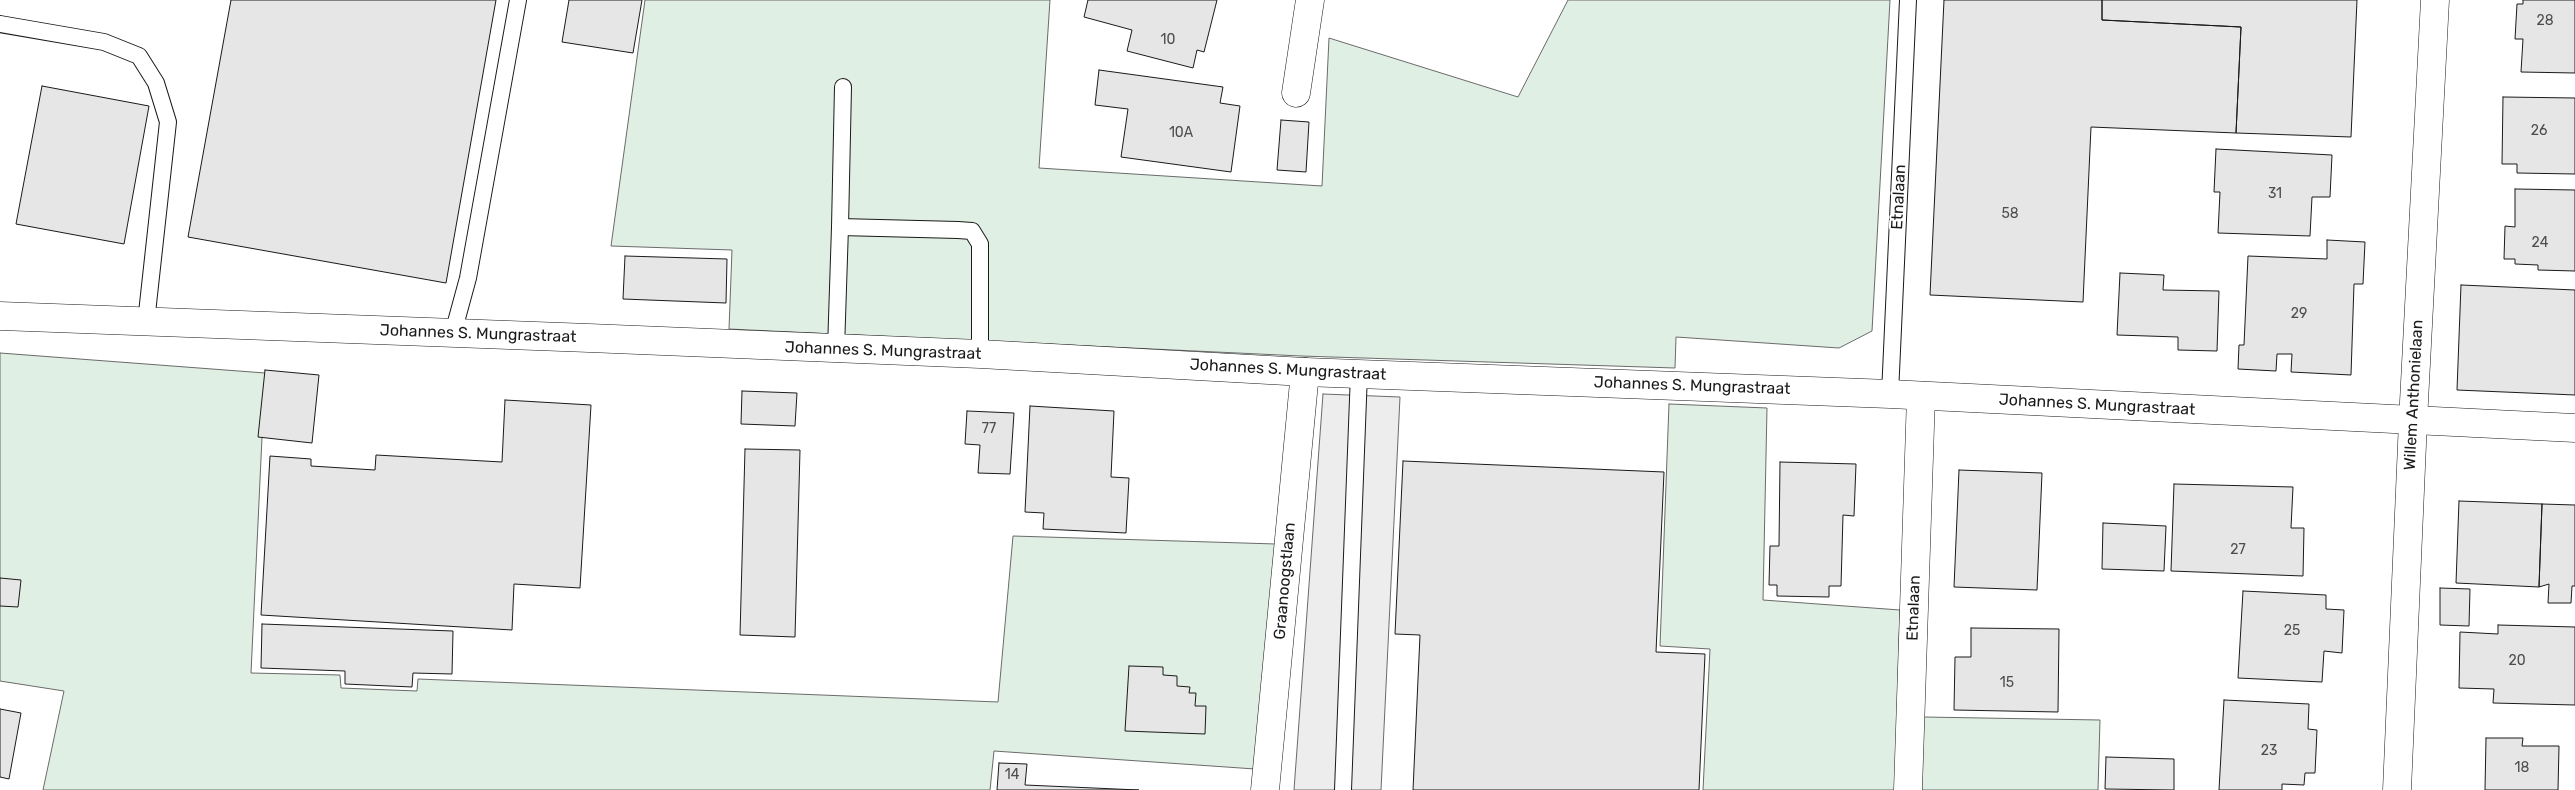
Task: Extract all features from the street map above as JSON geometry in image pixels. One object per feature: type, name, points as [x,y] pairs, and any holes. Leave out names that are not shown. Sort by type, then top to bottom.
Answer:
[{"type":"street","points":[[1296,93],[1310,0]]},
{"type":"street","name":"Willem Anthonielaan","points":[[2397,790],[2413,421],[2435,0]]},
{"type":"street","name":"Johannes S. Mungrastraat","points":[[0,316],[980,354],[1305,372],[1890,394],[2575,428]]},
{"type":"street","name":"Graanoogstlaan","points":[[1265,790],[1305,372]]},
{"type":"street","name":"Etnalaan","points":[[1908,790],[1922,396]]},
{"type":"lane","points":[[453,333],[468,278],[518,0]]},
{"type":"lane","name":"Etnalaan","points":[[1890,394],[1908,0]]},
{"type":"lane","points":[[0,24],[104,42],[139,56],[156,83],[168,122],[146,322]]},
{"type":"lane","points":[[836,349],[844,88]]},
{"type":"lane","points":[[840,227],[972,231],[980,244],[980,354]]},
{"type":"lane","points":[[1343,790],[1359,373]]},
{"type":"green space","points":[[645,0],[1050,0],[1039,168],[1322,186],[1329,38],[1518,97],[1568,0],[1890,0],[1872,331],[1839,348],[1676,337],[1675,368],[1301,356],[729,329],[732,250],[611,246]]},
{"type":"green space","points":[[0,353],[265,373],[251,673],[340,675],[341,688],[417,691],[418,679],[998,702],[1013,536],[1276,544],[1255,769],[994,751],[990,790],[43,790],[64,691],[0,681]]},
{"type":"green space","points":[[1669,404],[1767,408],[1763,600],[1900,610],[1895,790],[1703,790],[1710,649],[1660,646]]},
{"type":"green space","points":[[1923,717],[2100,720],[2098,790],[1921,790]]},
{"type":"shaded area","points":[[1323,394],[1400,397],[1381,790],[1294,790]]},
{"type":"building","points":[[231,0],[496,0],[446,283],[188,237]]},
{"type":"building","points":[[569,0],[642,0],[633,53],[562,42]]},
{"type":"building","points":[[1088,0],[1217,0],[1204,52],[1197,50],[1193,68],[1127,51],[1132,30],[1084,17]]},
{"type":"building","points":[[1944,0],[2102,0],[2102,20],[2241,27],[2236,133],[2091,127],[2083,302],[1930,295]]},
{"type":"building","points":[[2102,0],[2357,0],[2351,137],[2236,133],[2241,27],[2102,20]]},
{"type":"building","points":[[2523,0],[2575,0],[2575,73],[2521,72],[2523,39],[2515,39],[2517,4],[2523,4]]},
{"type":"building","points":[[1099,70],[1223,87],[1220,103],[1240,106],[1231,172],[1121,157],[1128,109],[1095,105]]},
{"type":"building","points":[[42,86],[149,106],[124,244],[16,224]]},
{"type":"building","points":[[2503,97],[2575,98],[2575,174],[2517,173],[2517,164],[2502,164]]},
{"type":"building","points":[[1281,120],[1309,122],[1306,172],[1277,170]]},
{"type":"building","points":[[2216,149],[2332,155],[2330,197],[2312,197],[2310,236],[2218,233],[2220,192],[2214,192]]},
{"type":"building","points":[[2515,189],[2575,190],[2575,271],[2538,270],[2538,265],[2515,264],[2515,259],[2504,259],[2505,226],[2515,227]]},
{"type":"building","points":[[2327,240],[2365,242],[2363,284],[2354,284],[2351,375],[2291,372],[2292,354],[2277,354],[2276,371],[2238,369],[2239,345],[2244,345],[2248,256],[2327,259]]},
{"type":"building","points":[[625,256],[727,259],[726,303],[623,299]]},
{"type":"building","points":[[2120,273],[2164,275],[2163,290],[2219,291],[2217,351],[2178,350],[2178,337],[2117,335]]},
{"type":"building","points":[[2461,285],[2575,290],[2575,395],[2457,390]]},
{"type":"building","points":[[265,370],[319,375],[312,443],[258,437]]},
{"type":"building","points":[[742,391],[797,393],[795,426],[741,424]]},
{"type":"building","points":[[505,400],[591,405],[580,588],[514,584],[512,630],[261,615],[270,456],[311,459],[311,466],[375,470],[376,455],[502,462]]},
{"type":"building","points":[[1030,406],[1114,411],[1111,477],[1129,478],[1126,533],[1043,529],[1044,513],[1025,512]]},
{"type":"building","points":[[967,411],[1014,413],[1010,474],[978,473],[980,445],[965,444]]},
{"type":"building","points":[[745,449],[800,450],[795,637],[740,635]]},
{"type":"building","points":[[1403,461],[1664,472],[1656,652],[1705,654],[1699,790],[1413,790],[1420,635],[1395,634]]},
{"type":"building","points":[[1780,462],[1856,464],[1854,516],[1843,515],[1841,586],[1829,586],[1829,597],[1777,596],[1777,585],[1769,585],[1770,546],[1779,546]]},
{"type":"building","points":[[1959,470],[2042,473],[2037,590],[1954,587]]},
{"type":"building","points":[[2174,484],[2293,487],[2291,528],[2304,528],[2303,576],[2171,571]]},
{"type":"building","points":[[2459,501],[2542,504],[2539,587],[2456,583]]},
{"type":"building","points":[[2542,504],[2575,505],[2575,586],[2572,586],[2571,603],[2548,603],[2549,584],[2539,587]]},
{"type":"building","points":[[2103,523],[2166,526],[2164,571],[2102,569]]},
{"type":"building","points":[[0,578],[21,580],[18,607],[0,606]]},
{"type":"building","points":[[2440,588],[2470,589],[2469,626],[2440,625]]},
{"type":"building","points":[[2243,591],[2326,595],[2326,609],[2344,610],[2342,653],[2324,651],[2322,682],[2238,678]]},
{"type":"building","points":[[262,624],[453,631],[452,674],[413,673],[412,687],[345,684],[345,671],[261,668]]},
{"type":"building","points":[[2498,625],[2575,627],[2575,705],[2493,703],[2494,689],[2459,688],[2460,632],[2498,634]]},
{"type":"building","points":[[1971,628],[2059,629],[2058,712],[1954,710],[1955,657],[1971,657]]},
{"type":"building","points":[[1129,666],[1163,667],[1163,675],[1177,676],[1177,686],[1190,687],[1189,693],[1196,693],[1195,706],[1206,706],[1205,734],[1125,731]]},
{"type":"building","points":[[2224,700],[2309,704],[2308,729],[2317,730],[2315,773],[2305,773],[2304,785],[2282,784],[2282,790],[2219,790]]},
{"type":"building","points":[[0,709],[21,713],[9,779],[0,777]]},
{"type":"building","points":[[2486,738],[2523,738],[2522,746],[2559,746],[2558,790],[2485,790]]},
{"type":"building","points":[[2106,757],[2174,759],[2174,790],[2105,789]]},
{"type":"building","points":[[999,763],[1027,764],[1025,785],[1139,790],[997,790]]}]
